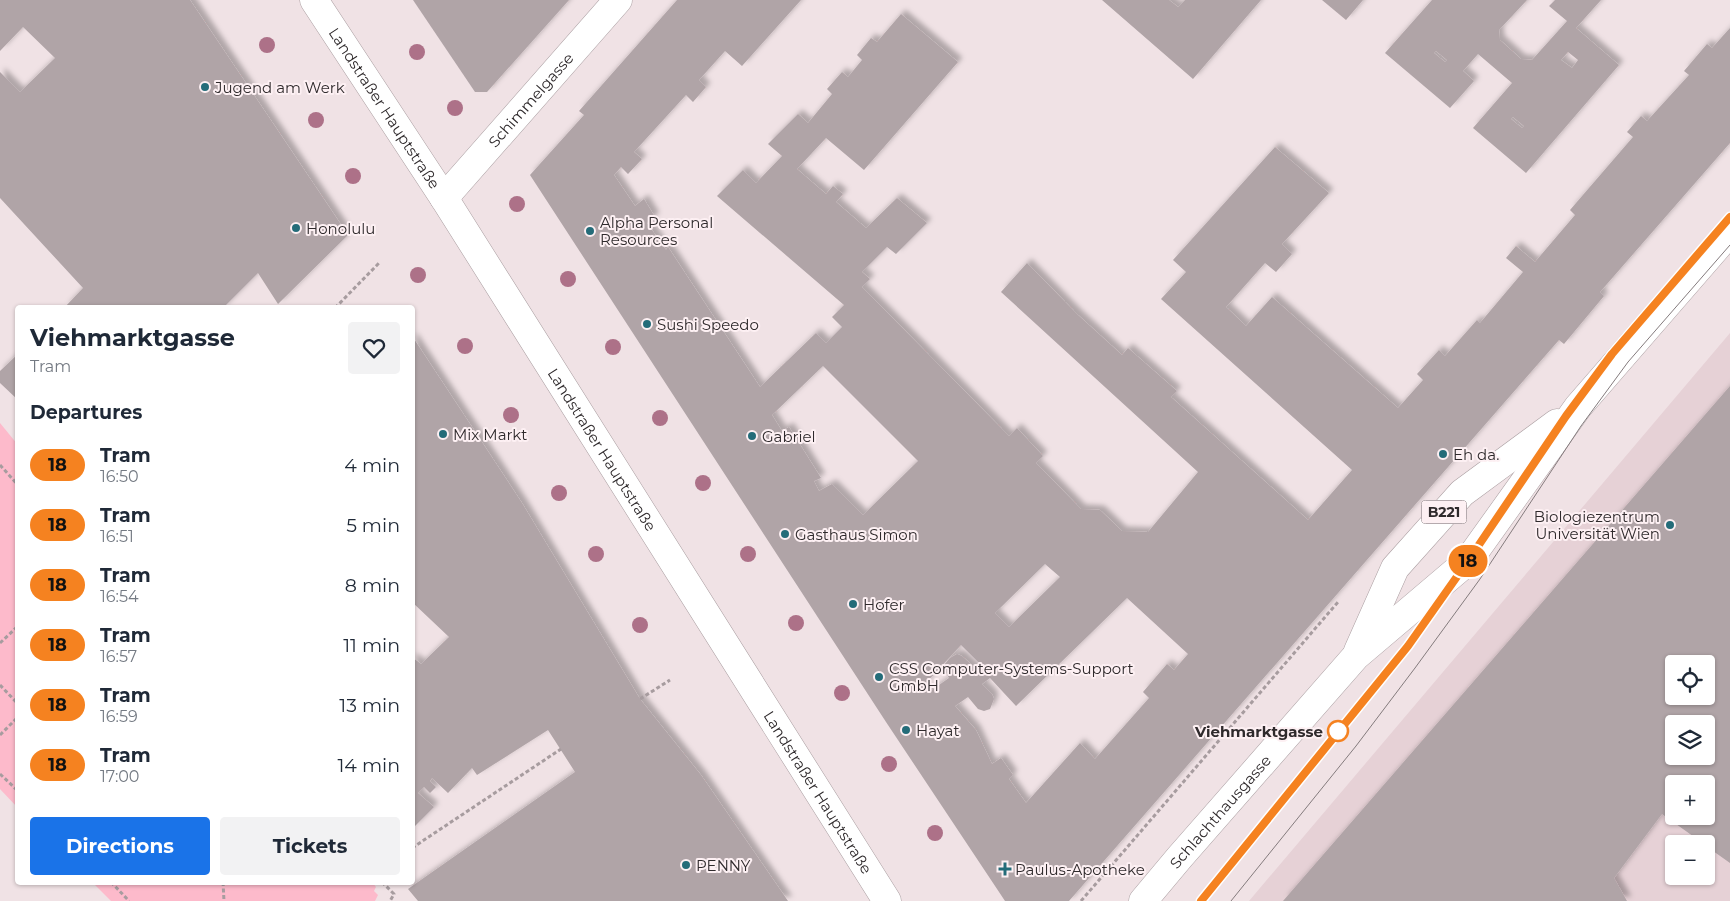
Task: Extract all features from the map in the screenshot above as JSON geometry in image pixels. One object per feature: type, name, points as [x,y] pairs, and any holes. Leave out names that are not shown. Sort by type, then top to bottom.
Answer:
[{"type":"main road","name":"Landstraßer Hauptstraße","points":[[314,0],[444,198],[887,901]]},
{"type":"main road","name":"Schimmelgasse","points":[[444,198],[618,0]]},
{"type":"main road","name":"Schlachthausgasse","points":[[1143,901],[1356,656],[1468,561],[1578,407],[1730,232]]},
{"type":"main road","name":"Schlachthausgasse","points":[[1356,656],[1395,568],[1456,499],[1578,407]]},
{"type":"path","points":[[338,305],[380,262]]},
{"type":"path","points":[[0,465],[15,482]]},
{"type":"path","points":[[1081,901],[1340,601]]},
{"type":"path","points":[[0,643],[15,629]]},
{"type":"path","points":[[640,699],[670,680]]},
{"type":"path","points":[[0,686],[15,701]]},
{"type":"path","points":[[0,735],[15,720]]},
{"type":"path","points":[[415,846],[561,749]]},
{"type":"path","points":[[0,774],[15,788]]},
{"type":"path","points":[[114,885],[129,901]]},
{"type":"path","points":[[222,885],[224,901]]},
{"type":"path","points":[[385,885],[394,894],[390,901]]},
{"type":"shaded area","name":"Biologiezentrum Universität Wien","points":[[1730,333],[1730,901],[1249,901]]},
{"type":"shaded area","points":[[0,423],[15,441],[15,805],[0,789]]},
{"type":"shaded area","points":[[95,885],[374,885],[376,887],[374,891],[378,895],[375,901],[111,901]]},
{"type":"building","points":[[0,0],[190,0],[348,235],[278,304],[258,273],[226,305],[67,305],[83,288],[0,198],[0,72],[20,92],[55,58],[23,27],[0,51]]},
{"type":"building","points":[[413,0],[569,0],[487,92],[475,92]]},
{"type":"building","points":[[677,0],[801,0],[742,66],[725,51],[699,80],[706,87],[693,102],[686,95],[634,152],[642,159],[628,174],[621,167],[614,175],[635,206],[644,199],[655,217],[647,223],[666,250],[668,247],[760,387],[816,333],[826,343],[842,327],[832,317],[844,305],[717,196],[743,170],[756,183],[782,156],[768,144],[798,114],[808,123],[832,94],[827,89],[842,72],[848,77],[862,60],[857,55],[871,38],[877,42],[901,14],[958,62],[864,170],[826,138],[797,169],[826,194],[833,186],[843,194],[836,202],[866,228],[897,198],[927,223],[896,254],[887,247],[862,272],[870,279],[862,287],[1009,436],[1017,428],[1043,456],[1036,463],[1081,509],[1100,510],[1122,531],[1148,532],[1198,472],[1001,292],[1027,263],[1078,315],[1122,355],[1128,348],[1177,391],[1171,397],[1308,520],[1352,470],[1161,299],[1186,272],[1173,260],[1275,147],[1329,193],[1282,244],[1292,254],[1276,272],[1265,263],[1226,307],[1246,326],[1272,297],[1398,408],[1423,380],[1417,374],[1439,350],[1445,356],[1477,320],[1480,323],[1523,272],[1506,258],[1516,246],[1535,262],[1575,215],[1570,210],[1633,137],[1627,132],[1641,116],[1647,121],[1689,75],[1684,71],[1707,44],[1712,48],[1730,28],[1730,143],[1600,292],[1604,296],[1564,344],[1559,340],[1069,901],[1005,901],[886,722],[530,175],[584,115],[579,111]],"holes":[[[823,366],[918,461],[863,515],[832,484],[819,491],[814,481],[821,478],[789,427],[782,431],[772,415]],[[1045,564],[1060,577],[1009,627],[995,613]],[[1127,598],[1188,654],[1174,670],[1167,664],[1143,692],[1149,698],[1095,759],[1080,743],[1026,803],[1009,779],[1013,775],[1001,758],[992,764],[976,730],[955,706],[968,697],[978,709],[984,711],[990,709],[994,699],[992,694],[982,684],[990,678],[1016,706]],[[961,645],[980,664],[975,668],[957,654],[944,665],[949,678],[929,692],[923,686]]]},
{"type":"building","points":[[1102,0],[1169,0],[1178,7],[1185,0],[1261,0],[1193,79]]},
{"type":"building","points":[[1322,0],[1363,0],[1346,20]]},
{"type":"building","points":[[1432,0],[1527,0],[1499,30],[1500,40],[1521,59],[1532,60],[1567,21],[1549,6],[1555,0],[1601,0],[1576,28],[1619,65],[1526,173],[1473,128],[1512,83],[1478,54],[1463,71],[1474,81],[1450,108],[1385,53]],"holes":[[[1436,51],[1447,60],[1445,62],[1434,53]],[[1568,52],[1578,60],[1572,68],[1561,60]],[[1513,117],[1524,126],[1522,128],[1511,119]]]},
{"type":"building","points":[[415,341],[522,503],[640,699],[701,775],[788,901],[418,901],[408,889],[575,772],[548,730],[477,775],[472,768],[448,793],[432,778],[430,781],[436,787],[430,793],[424,787],[418,793],[434,807],[415,826],[415,659],[421,664],[449,637],[415,605]]},
{"type":"building","points":[[15,357],[15,397],[0,383],[0,371]]},
{"type":"building","name":"Biologiezentrum Universität Wien","points":[[1730,386],[1730,863],[1715,852],[1715,835],[1691,835],[1677,825],[1715,825],[1715,775],[1665,775],[1665,816],[1662,814],[1614,878],[1627,901],[1283,901]]},
{"type":"tram line","points":[[1201,901],[1408,646],[1566,416],[1612,354],[1730,217]]},
{"type":"tram line","name":"18","points":[[1201,901],[1408,646],[1566,416],[1612,354],[1730,217]]},
{"type":"tram line","points":[[1231,901],[1356,746],[1415,668],[1480,579],[1581,426],[1628,362],[1730,245]]},
{"type":"place","name":"Jugend am Werk","points":[[205,87]]},
{"type":"place","name":"Honolulu","points":[[296,228]]},
{"type":"place","name":"Alpha Personal Resources","points":[[590,231]]},
{"type":"place","name":"Sushi Speedo","points":[[647,324]]},
{"type":"place","name":"Mix Markt","points":[[443,434]]},
{"type":"place","name":"Gabriel","points":[[752,436]]},
{"type":"place","name":"Eh da.","points":[[1443,454]]},
{"type":"place","name":"Biologiezentrum Universität Wien","points":[[1670,525]]},
{"type":"place","name":"Gasthaus Simon","points":[[785,534]]},
{"type":"place","name":"Hofer","points":[[853,604]]},
{"type":"place","name":"CSS Computer-Systems-Support GmbH","points":[[879,677]]},
{"type":"place","name":"Hayat","points":[[906,730]]},
{"type":"place","name":"Viehmarktgasse","points":[[1338,731]]},
{"type":"place","name":"PENNY","points":[[686,865]]},
{"type":"place","name":"Paulus-Apotheke","points":[[1005,869]]}]
